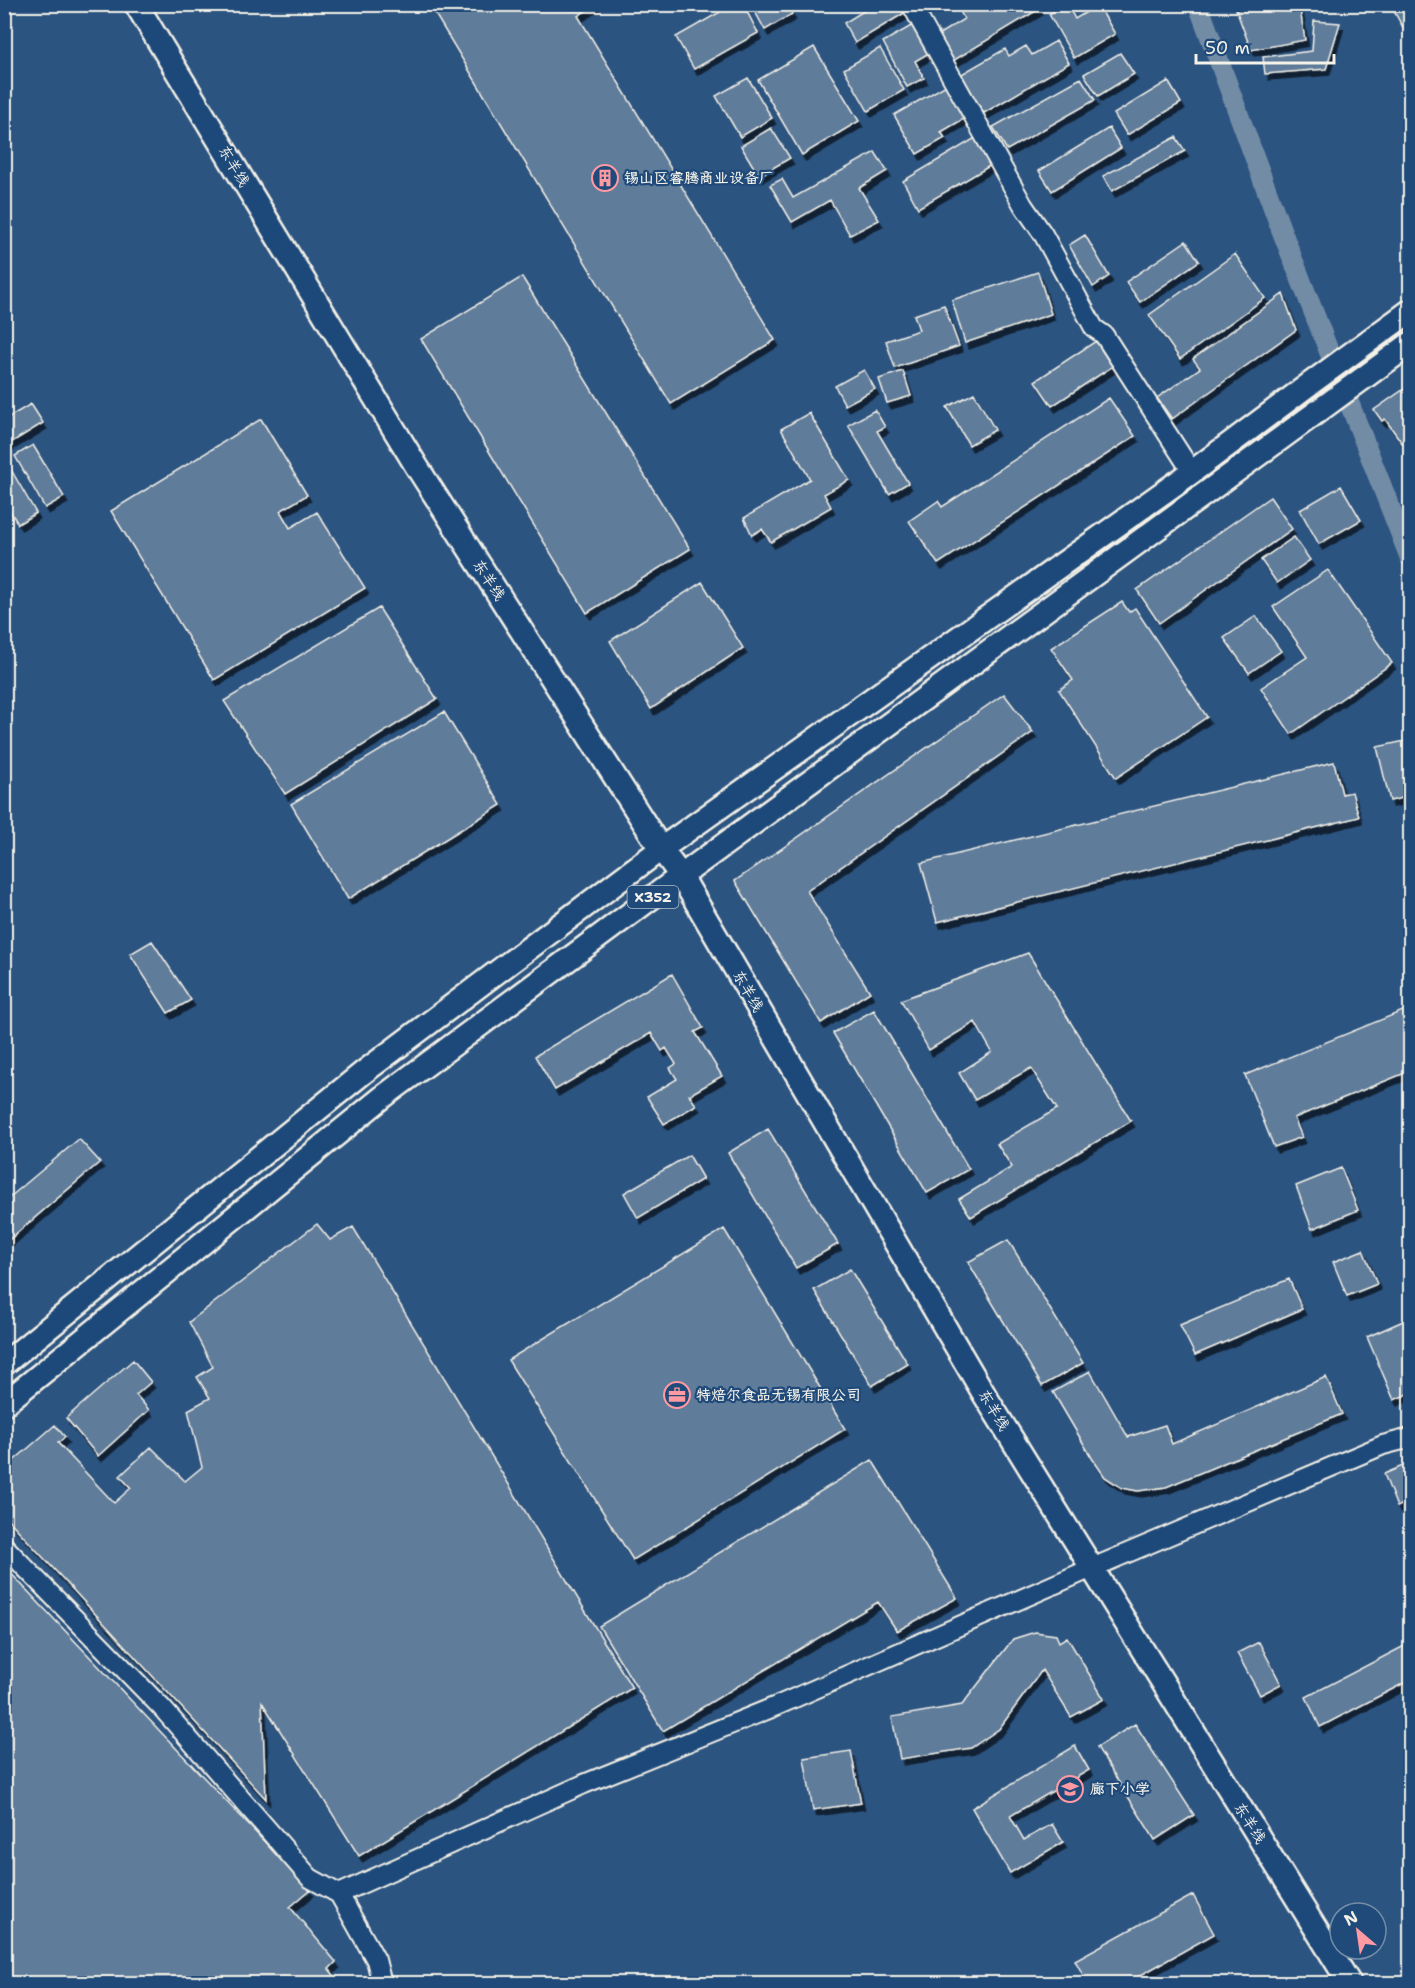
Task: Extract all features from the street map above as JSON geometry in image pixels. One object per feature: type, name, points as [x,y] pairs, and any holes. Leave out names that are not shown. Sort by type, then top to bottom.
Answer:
[{"type":"main road","name":"东羊线","points":[[136,4],[417,467],[661,849],[681,876],[984,1394],[1350,1983]]},
{"type":"main road","name":"X352","points":[[4,1364],[364,1072],[661,849],[1192,472],[1410,311]]},
{"type":"main road","name":"X352","points":[[4,1404],[384,1096],[681,876],[1410,344]]},
{"type":"street","points":[[911,4],[1023,205],[1043,234],[1095,328],[1104,336],[1192,472]]},
{"type":"street","points":[[339,1894],[584,1784],[774,1707],[1092,1568],[1383,1445],[1410,1438]]},
{"type":"street","points":[[4,1546],[162,1708],[310,1878],[339,1894],[376,1960],[382,1983]]},
{"type":"building","name":"锡山区睿腾商业设备厂","points":[[429,4],[596,4],[578,16],[775,340],[671,404]]},
{"type":"building","points":[[734,4],[743,4],[758,33],[694,69],[676,37]]},
{"type":"building","points":[[751,4],[787,4],[792,14],[765,30]]},
{"type":"building","points":[[875,4],[901,4],[906,12],[855,43],[844,23]]},
{"type":"building","points":[[963,4],[1036,4],[1039,9],[951,62],[936,36],[964,19],[958,7]]},
{"type":"building","points":[[1065,4],[1075,19],[1098,5],[1115,34],[1074,58],[1049,14]]},
{"type":"building","points":[[1234,4],[1299,4],[1305,40],[1251,50]]},
{"type":"building","points":[[1390,4],[1410,4],[1409,38]]},
{"type":"building","points":[[1314,21],[1340,23],[1326,69],[1265,74],[1263,57],[1312,51]]},
{"type":"building","points":[[913,25],[929,53],[915,61],[924,78],[907,87],[883,42]]},
{"type":"building","points":[[1056,41],[1069,63],[984,113],[960,75],[1005,49],[1009,56],[1026,46],[1032,55]]},
{"type":"building","points":[[814,47],[859,121],[802,155],[758,80]]},
{"type":"building","points":[[880,48],[904,90],[868,111],[844,69]]},
{"type":"building","points":[[1120,53],[1134,74],[1098,96],[1084,74]]},
{"type":"building","points":[[748,78],[772,118],[740,137],[716,96]]},
{"type":"building","points":[[1081,78],[1095,100],[1007,150],[993,127]]},
{"type":"building","points":[[1168,81],[1181,103],[1127,135],[1114,114]]},
{"type":"building","points":[[948,84],[967,117],[941,132],[945,138],[917,154],[894,115]]},
{"type":"building","points":[[771,128],[790,158],[759,176],[741,146]]},
{"type":"building","points":[[1109,128],[1121,148],[1052,191],[1039,171]]},
{"type":"building","points":[[977,137],[993,164],[918,208],[903,181]]},
{"type":"building","points":[[1176,137],[1185,151],[1112,191],[1103,176]]},
{"type":"building","points":[[875,152],[887,171],[859,188],[879,220],[850,235],[830,200],[792,222],[770,185],[782,179],[793,198]]},
{"type":"building","points":[[1085,235],[1109,276],[1093,287],[1069,245]]},
{"type":"building","points":[[1186,241],[1199,261],[1140,302],[1126,282]]},
{"type":"building","points":[[1235,254],[1265,298],[1180,359],[1149,315]]},
{"type":"building","points":[[1038,272],[1051,314],[965,343],[952,300]]},
{"type":"building","points":[[522,277],[690,549],[587,613],[421,339]]},
{"type":"building","points":[[1283,294],[1296,330],[1172,419],[1157,398],[1200,368],[1193,359]]},
{"type":"building","points":[[944,305],[959,346],[895,368],[886,341],[919,330],[914,315]]},
{"type":"building","points":[[1096,341],[1113,366],[1052,406],[1035,381]]},
{"type":"building","points":[[864,370],[875,389],[845,405],[835,386]]},
{"type":"building","points":[[903,371],[911,396],[887,403],[879,379]]},
{"type":"building","points":[[1410,385],[1410,454],[1385,419],[1382,421],[1374,410]]},
{"type":"building","points":[[974,393],[995,430],[969,445],[947,407]]},
{"type":"building","points":[[1109,398],[1135,436],[938,564],[909,521],[938,501],[942,507]]},
{"type":"building","points":[[31,404],[43,423],[4,447],[4,420]]},
{"type":"building","points":[[875,410],[885,427],[877,431],[908,483],[889,494],[848,425]]},
{"type":"building","points":[[809,413],[849,480],[824,494],[831,507],[771,542],[762,529],[752,535],[744,518],[810,479],[781,429]]},
{"type":"building","points":[[261,419],[307,495],[280,511],[290,528],[317,512],[365,588],[214,680],[111,511]]},
{"type":"building","points":[[33,445],[64,497],[45,508],[15,456]]},
{"type":"building","points":[[6,461],[36,513],[18,524],[4,501],[4,462]]},
{"type":"building","points":[[1341,486],[1361,520],[1319,544],[1300,510]]},
{"type":"building","points":[[1270,497],[1292,529],[1159,623],[1137,590]]},
{"type":"building","points":[[1294,537],[1310,560],[1277,583],[1261,560]]},
{"type":"building","points":[[1328,570],[1392,663],[1291,734],[1261,688],[1307,657],[1273,607]]},
{"type":"building","points":[[702,582],[743,648],[651,709],[610,641]]},
{"type":"building","points":[[1122,602],[1129,612],[1135,608],[1207,717],[1116,778],[1059,690],[1073,680],[1051,648]]},
{"type":"building","points":[[379,608],[437,699],[285,794],[224,701]]},
{"type":"building","points":[[1256,616],[1281,651],[1249,673],[1224,638]]},
{"type":"building","points":[[1004,694],[1033,732],[807,891],[870,992],[821,1023],[735,881]]},
{"type":"building","points":[[444,712],[501,805],[348,899],[291,804]]},
{"type":"building","points":[[1410,740],[1410,796],[1390,801],[1377,747]]},
{"type":"building","points":[[1334,762],[1342,794],[1352,792],[1359,817],[937,922],[921,863]]},
{"type":"building","points":[[152,941],[191,1000],[168,1013],[130,954]]},
{"type":"building","points":[[1028,953],[1131,1121],[971,1217],[959,1199],[1012,1167],[997,1144],[1057,1109],[1031,1068],[975,1100],[959,1073],[992,1052],[975,1022],[929,1050],[901,1000]]},
{"type":"building","points":[[672,974],[703,1028],[695,1032],[722,1076],[689,1095],[696,1105],[664,1124],[647,1097],[677,1079],[670,1068],[676,1064],[666,1048],[662,1051],[651,1033],[555,1090],[535,1056]]},
{"type":"building","points":[[1410,1008],[1410,1071],[1294,1118],[1302,1137],[1274,1147],[1245,1075]]},
{"type":"building","points":[[874,1010],[969,1169],[927,1193],[833,1033]]},
{"type":"building","points":[[768,1129],[838,1244],[796,1268],[728,1153]]},
{"type":"building","points":[[79,1139],[100,1162],[4,1244],[4,1202]]},
{"type":"building","points":[[689,1155],[703,1179],[638,1218],[624,1193]]},
{"type":"building","points":[[1341,1168],[1358,1210],[1312,1229],[1296,1186]]},
{"type":"building","points":[[317,1224],[330,1240],[353,1227],[632,1688],[359,1856],[262,1702],[266,1799],[4,1515],[4,1469],[55,1425],[65,1437],[58,1443],[114,1503],[131,1488],[120,1476],[151,1447],[185,1481],[202,1467],[188,1410],[210,1398],[197,1377],[213,1367],[189,1322]]},
{"type":"building","name":"特焙尔食品无锡有限公司","points":[[724,1229],[845,1429],[633,1560],[508,1360]]},
{"type":"building","points":[[1008,1240],[1083,1363],[1042,1386],[968,1262]]},
{"type":"building","points":[[1363,1250],[1377,1284],[1347,1296],[1333,1262]]},
{"type":"building","points":[[850,1269],[908,1364],[872,1386],[814,1290]]},
{"type":"building","points":[[1289,1279],[1302,1309],[1195,1355],[1180,1325]]},
{"type":"building","points":[[1410,1318],[1410,1393],[1394,1400],[1367,1337]]},
{"type":"building","points":[[133,1360],[151,1382],[136,1395],[149,1410],[98,1456],[66,1418]]},
{"type":"building","points":[[1090,1371],[1128,1437],[1165,1425],[1172,1444],[1326,1377],[1342,1414],[1166,1487],[1138,1491],[1122,1488],[1105,1477],[1053,1392]]},
{"type":"building","points":[[872,1460],[957,1598],[897,1631],[878,1602],[663,1731],[599,1626]]},
{"type":"building","points":[[1410,1463],[1410,1501],[1397,1507],[1384,1474]]},
{"type":"building","points":[[4,1566],[310,1890],[290,1907],[336,1962],[329,1969],[341,1984],[4,1984]]},
{"type":"building","points":[[1035,1632],[1056,1635],[1059,1642],[1067,1637],[1104,1699],[1071,1717],[1042,1670],[999,1729],[971,1748],[900,1759],[892,1717],[962,1705],[1013,1639]]},
{"type":"building","points":[[1259,1642],[1281,1684],[1260,1695],[1237,1653]]},
{"type":"building","points":[[1410,1643],[1410,1680],[1320,1727],[1306,1697]]},
{"type":"building","points":[[1135,1724],[1194,1815],[1155,1840],[1097,1747]]},
{"type":"building","points":[[1075,1746],[1089,1770],[1010,1816],[1024,1840],[1052,1824],[1063,1842],[1010,1873],[972,1808]]},
{"type":"building","points":[[851,1751],[861,1803],[813,1810],[804,1758]]},
{"type":"building","points":[[1193,1895],[1214,1934],[1125,1984],[1088,1984],[1075,1960]]},
{"type":"waterway","points":[[1198,4],[1281,229],[1410,558]]},
{"type":"place","name":"锡山区睿腾商业设备厂","points":[[605,178]]},
{"type":"place","name":"特焙尔食品无锡有限公司","points":[[677,1395]]},
{"type":"place","name":"廊下小学","points":[[1070,1789]]}]
